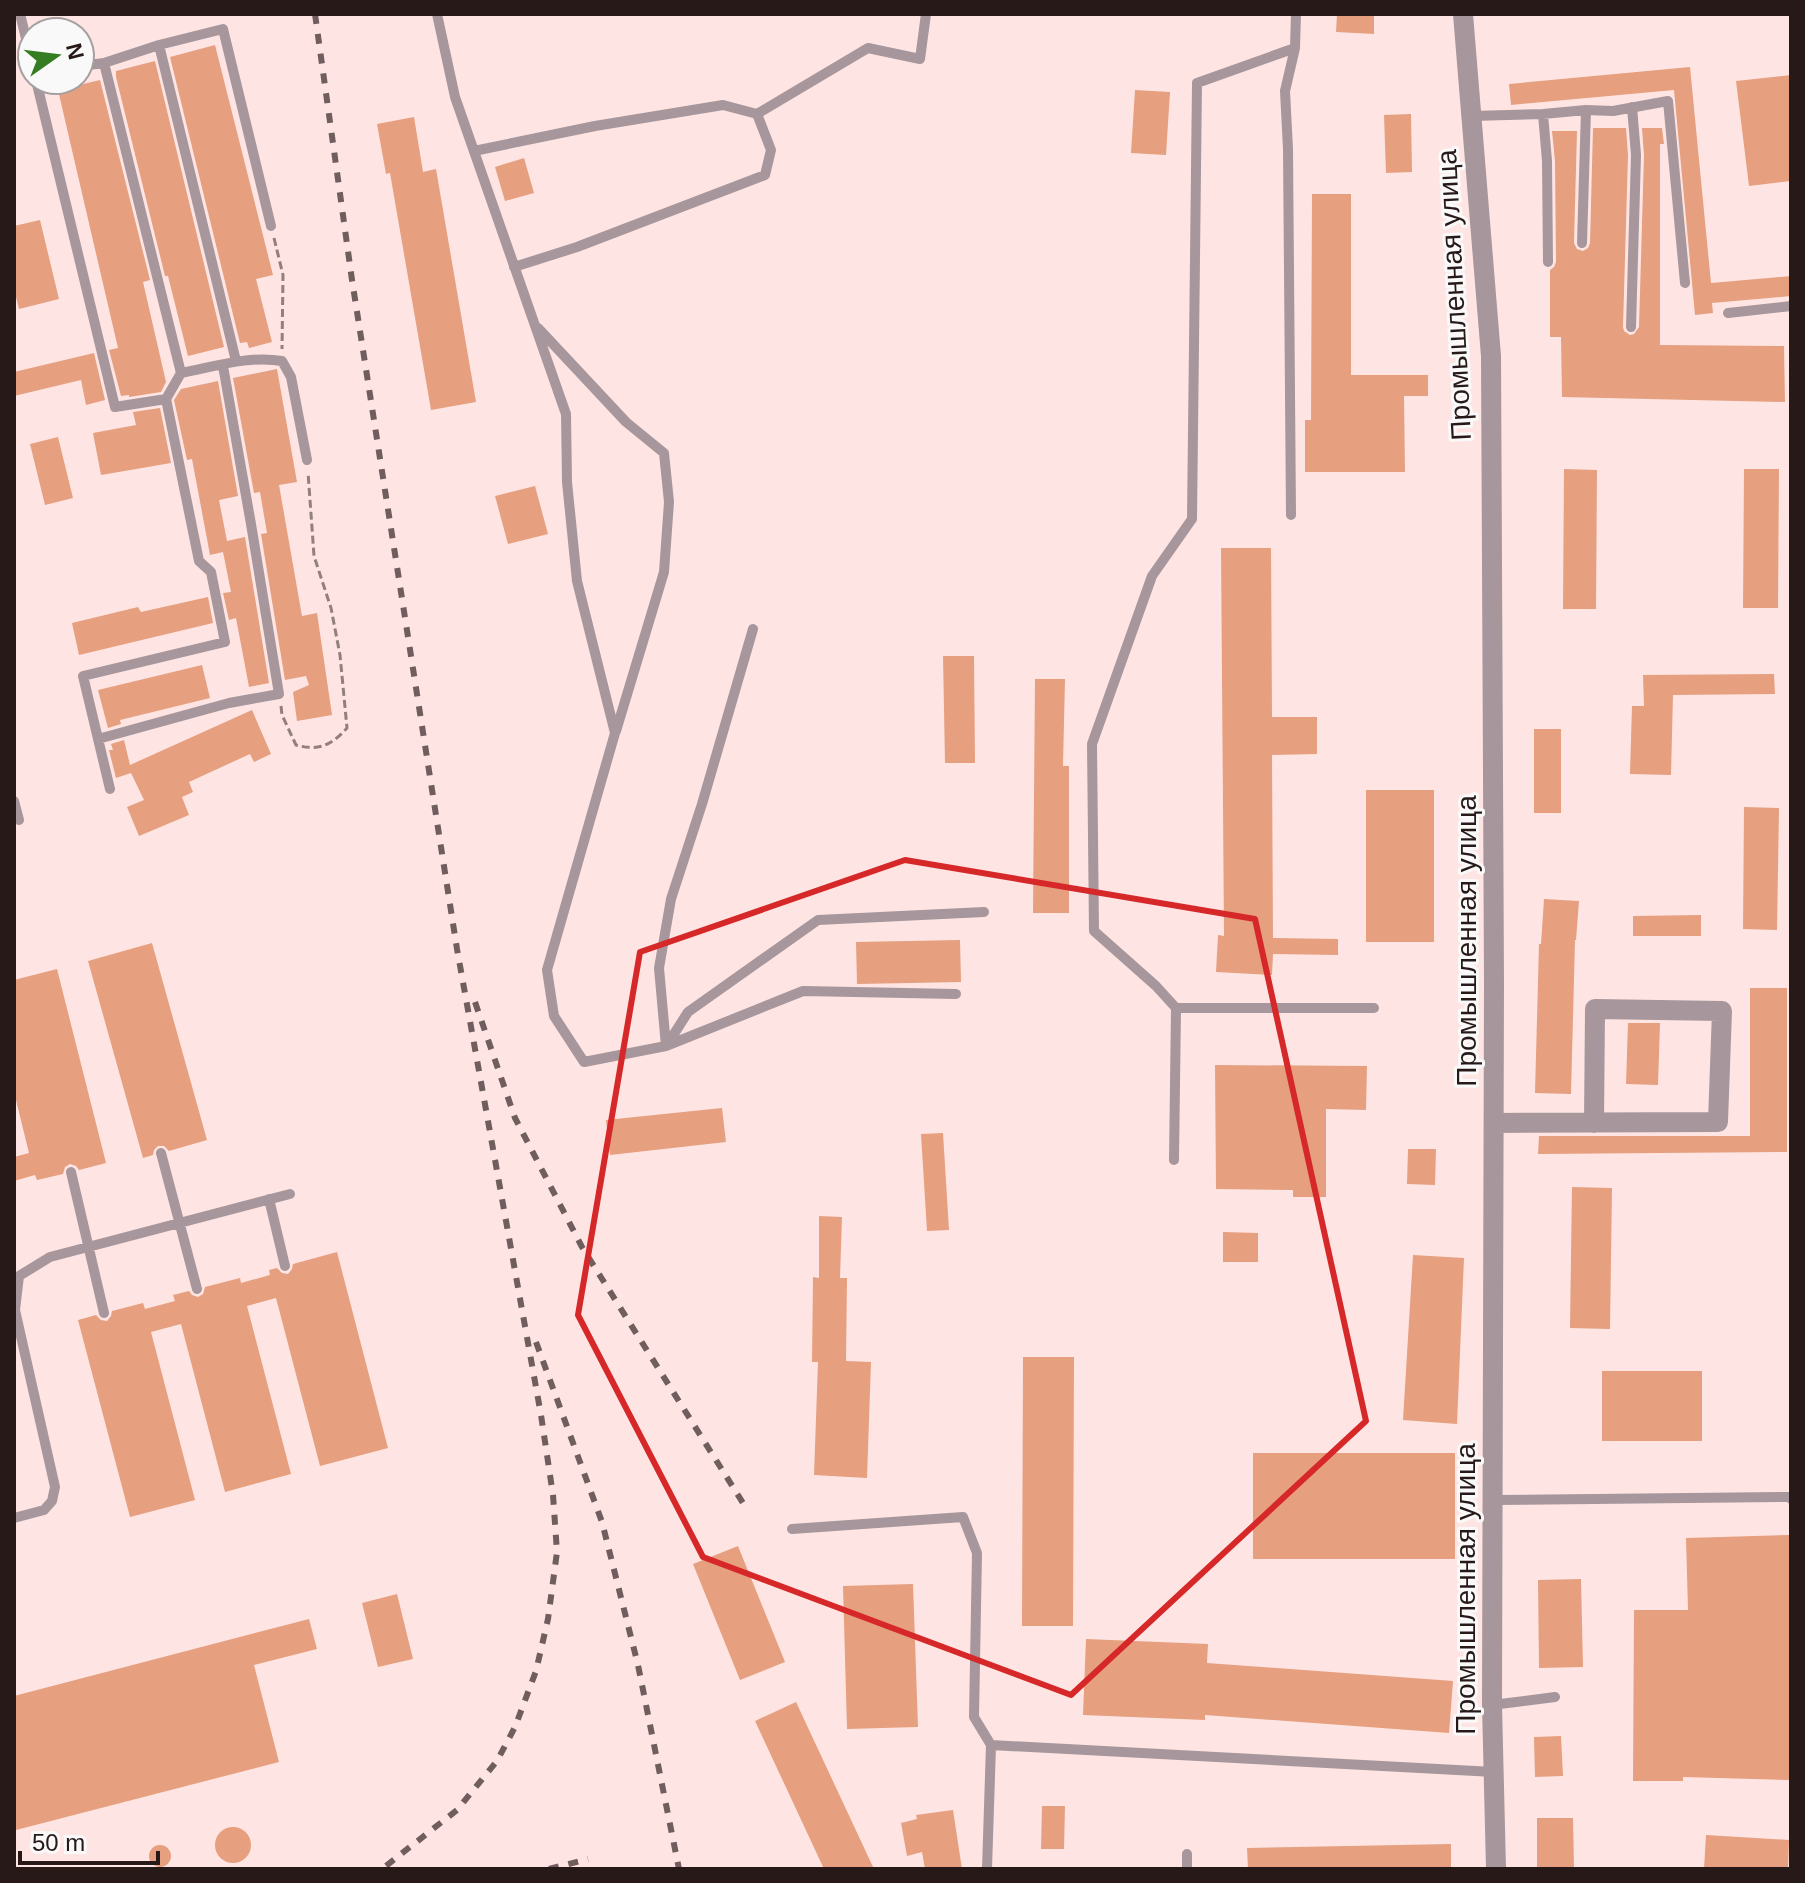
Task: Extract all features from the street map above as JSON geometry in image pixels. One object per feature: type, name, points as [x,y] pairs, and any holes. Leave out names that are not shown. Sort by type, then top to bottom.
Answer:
[{"type":"street","name":"Промышленная улица","points":[[1463,14],[1491,356],[1494,1123],[1492,1705],[1496,1869]]},
{"type":"street","points":[[1494,1123],[1594,1123],[1718,1122],[1722,1011],[1595,1009],[1594,1123]]},
{"type":"lane","points":[[437,14],[451,100],[474,151],[566,414],[567,482],[577,581],[615,733]]},
{"type":"lane","points":[[474,151],[595,126],[723,105],[757,114],[868,48],[920,59],[926,14]]},
{"type":"lane","points":[[1291,515],[1285,91],[1295,48],[1296,14]]},
{"type":"lane","points":[[96,64],[223,29],[271,226]]},
{"type":"lane","points":[[159,45],[236,361]]},
{"type":"lane","points":[[1174,1160],[1176,1008],[1094,931],[1092,744],[1152,576],[1192,519],[1197,83],[1295,48]]},
{"type":"lane","points":[[104,63],[181,373],[166,399],[199,561],[211,572],[225,642],[83,676],[110,789]]},
{"type":"lane","points":[[40,96],[115,407],[166,399]]},
{"type":"lane","points":[[1472,116],[1613,111],[1668,101],[1685,283]]},
{"type":"lane","points":[[1631,327],[1636,155],[1632,107]]},
{"type":"lane","points":[[1582,243],[1586,110]]},
{"type":"lane","points":[[514,267],[577,247],[765,175],[771,150],[757,114]]},
{"type":"lane","points":[[1543,114],[1547,161],[1548,262]]},
{"type":"lane","points":[[1728,313],[1791,306]]},
{"type":"lane","points":[[535,325],[626,422],[664,453],[669,502],[664,572],[547,970],[554,1016],[584,1062],[666,1046],[803,991],[956,994]]},
{"type":"lane","points":[[181,373],[236,361],[269,358],[282,361],[291,377],[307,460]]},
{"type":"lane","points":[[98,739],[229,703],[279,694],[223,366]]},
{"type":"lane","points":[[666,1046],[659,968],[671,899],[753,629]]},
{"type":"lane","points":[[14,801],[19,820]]},
{"type":"lane","points":[[666,1046],[688,1012],[818,920],[984,912]]},
{"type":"lane","points":[[1176,1008],[1374,1008]]},
{"type":"lane","points":[[161,1153],[197,1289]]},
{"type":"lane","points":[[71,1172],[104,1313]]},
{"type":"lane","points":[[14,1518],[44,1510],[52,1501],[55,1487],[15,1310],[16,1275],[50,1257],[290,1194]]},
{"type":"lane","points":[[269,1199],[285,1266]]},
{"type":"lane","points":[[1493,1500],[1791,1499]]},
{"type":"lane","points":[[792,1529],[963,1517],[977,1553],[974,1717],[991,1745],[987,1869]]},
{"type":"lane","points":[[1492,1705],[1555,1697]]},
{"type":"lane","points":[[991,1745],[1494,1772]]},
{"type":"lane","points":[[1187,1854],[1187,1869]]},
{"type":"path","points":[[271,226],[283,275],[282,361]]},
{"type":"path","points":[[279,694],[282,715],[296,745],[312,749],[336,740],[347,728],[340,655],[331,608],[314,556],[307,460]]},
{"type":"highlighted area","points":[[905,860],[1255,919],[1366,1421],[1071,1695],[703,1557],[578,1315],[640,952]]},
{"type":"building","points":[[1337,14],[1374,14],[1374,34],[1336,32]]},
{"type":"building","points":[[215,45],[273,275],[256,279],[272,342],[249,348],[247,342],[240,343],[170,57]]},
{"type":"building","points":[[155,61],[224,347],[188,356],[116,77],[116,71]]},
{"type":"building","points":[[1690,67],[1711,283],[1791,276],[1791,296],[1712,303],[1713,313],[1695,315],[1674,90],[1511,105],[1509,84]]},
{"type":"building","points":[[1791,75],[1791,181],[1749,186],[1736,81]]},
{"type":"building","points":[[100,80],[150,280],[143,282],[166,382],[161,392],[121,396],[109,350],[118,348],[59,96],[96,96],[96,81]]},
{"type":"building","points":[[1135,90],[1170,92],[1166,155],[1131,153]]},
{"type":"building","points":[[1411,114],[1412,172],[1386,173],[1384,115]]},
{"type":"building","points":[[414,117],[423,172],[436,169],[476,402],[431,410],[390,173],[386,174],[377,124]]},
{"type":"building","points":[[1593,128],[1626,128],[1624,331],[1634,334],[1639,327],[1644,155],[1642,128],[1662,128],[1660,345],[1784,346],[1785,402],[1562,397],[1561,337],[1550,337],[1550,270],[1556,262],[1552,131],[1577,131],[1574,243],[1577,249],[1583,251],[1590,243]]},
{"type":"building","points":[[524,158],[534,193],[505,201],[495,167]]},
{"type":"building","points":[[1312,194],[1351,194],[1351,375],[1428,375],[1428,396],[1404,396],[1405,472],[1305,472],[1305,420],[1311,420]]},
{"type":"building","points":[[40,220],[59,299],[19,309],[14,289],[14,226]]},
{"type":"building","points":[[94,353],[105,400],[86,405],[81,380],[14,396],[14,372]]},
{"type":"building","points":[[277,369],[297,482],[279,485],[302,616],[317,613],[332,715],[297,721],[293,692],[309,685],[306,676],[285,680],[261,534],[267,533],[260,492],[254,493],[233,378]]},
{"type":"building","points":[[218,381],[238,496],[219,500],[227,541],[245,537],[269,683],[249,687],[236,618],[229,620],[223,593],[231,592],[223,552],[210,555],[192,459],[187,460],[174,400],[181,389]]},
{"type":"building","points":[[160,408],[171,463],[101,475],[93,433],[136,425],[133,412]]},
{"type":"building","points":[[58,437],[73,498],[45,505],[30,444]]},
{"type":"building","points":[[1564,469],[1597,470],[1596,609],[1563,609]]},
{"type":"building","points":[[1744,469],[1779,469],[1778,608],[1743,608]]},
{"type":"building","points":[[535,486],[548,534],[508,544],[495,496]]},
{"type":"building","points":[[1221,548],[1271,548],[1272,717],[1317,717],[1317,754],[1272,755],[1273,938],[1338,939],[1338,955],[1273,954],[1272,975],[1216,972],[1218,935],[1224,936]]},
{"type":"building","points":[[208,597],[213,623],[79,655],[72,623],[138,607],[141,612]]},
{"type":"building","points":[[943,656],[974,656],[975,763],[945,763]]},
{"type":"building","points":[[202,665],[210,698],[120,720],[121,724],[108,728],[98,690]]},
{"type":"building","points":[[1774,674],[1775,694],[1673,695],[1671,775],[1630,774],[1632,706],[1644,706],[1643,675]]},
{"type":"building","points":[[1035,679],[1065,679],[1063,766],[1069,766],[1069,913],[1033,913]]},
{"type":"building","points":[[252,710],[271,754],[254,762],[250,754],[189,782],[193,792],[182,797],[189,815],[139,836],[127,807],[144,800],[131,773],[116,778],[109,750],[113,750],[111,744],[124,740],[130,765]]},
{"type":"building","points":[[1534,729],[1561,729],[1561,813],[1534,813]]},
{"type":"building","points":[[1366,790],[1434,790],[1434,942],[1366,942]]},
{"type":"building","points":[[1744,807],[1779,808],[1777,930],[1743,929]]},
{"type":"building","points":[[1544,899],[1579,901],[1571,1094],[1535,1093],[1539,944]]},
{"type":"building","points":[[1701,915],[1701,936],[1633,936],[1633,916]]},
{"type":"building","points":[[960,940],[961,982],[857,984],[856,942]]},
{"type":"building","points":[[152,943],[207,1140],[169,1151],[164,1146],[158,1146],[153,1155],[143,1158],[88,961]]},
{"type":"building","points":[[57,969],[106,1163],[79,1170],[70,1164],[63,1174],[37,1180],[35,1175],[14,1181],[14,1157],[29,1153],[14,1092],[14,980]]},
{"type":"building","points":[[1750,988],[1787,988],[1787,1152],[1538,1154],[1539,1136],[1750,1136]]},
{"type":"building","points":[[1628,1023],[1660,1023],[1658,1085],[1626,1084]]},
{"type":"building","points":[[1215,1065],[1367,1066],[1366,1110],[1326,1109],[1326,1197],[1293,1197],[1293,1190],[1216,1189]]},
{"type":"building","points":[[722,1108],[726,1142],[610,1155],[606,1120]]},
{"type":"building","points":[[943,1133],[949,1230],[927,1231],[921,1134]]},
{"type":"building","points":[[1408,1149],[1436,1149],[1435,1185],[1407,1184]]},
{"type":"building","points":[[1572,1187],[1612,1188],[1610,1329],[1570,1328]]},
{"type":"building","points":[[819,1216],[842,1217],[840,1278],[847,1278],[846,1361],[871,1362],[867,1478],[814,1475],[818,1362],[812,1362],[813,1277],[819,1278]]},
{"type":"building","points":[[1223,1232],[1258,1233],[1258,1262],[1223,1262]]},
{"type":"building","points":[[337,1252],[388,1448],[320,1466],[276,1298],[247,1306],[291,1474],[225,1492],[181,1324],[151,1332],[195,1500],[130,1517],[78,1320],[96,1315],[107,1321],[112,1311],[143,1303],[145,1309],[175,1301],[173,1295],[189,1291],[198,1297],[205,1287],[240,1278],[241,1283],[270,1275],[269,1270],[277,1268],[288,1274],[293,1264]]},
{"type":"building","points":[[1413,1255],[1464,1258],[1457,1424],[1403,1420]]},
{"type":"building","points":[[1023,1357],[1074,1357],[1073,1626],[1022,1626]]},
{"type":"building","points":[[1602,1371],[1702,1371],[1702,1441],[1602,1441]]},
{"type":"building","points":[[1253,1453],[1455,1453],[1455,1559],[1253,1559]]},
{"type":"building","points":[[1790,1535],[1790,1780],[1683,1777],[1683,1781],[1633,1781],[1634,1610],[1688,1610],[1686,1538]]},
{"type":"building","points":[[738,1546],[785,1662],[740,1680],[693,1564]]},
{"type":"building","points":[[1581,1579],[1583,1667],[1539,1668],[1538,1580]]},
{"type":"building","points":[[913,1584],[918,1727],[847,1729],[843,1586]]},
{"type":"building","points":[[397,1594],[413,1659],[378,1667],[362,1603]]},
{"type":"building","points":[[309,1619],[317,1649],[254,1665],[279,1762],[16,1830],[14,1696]]},
{"type":"building","points":[[1086,1639],[1208,1644],[1207,1663],[1453,1681],[1449,1733],[1205,1715],[1205,1720],[1083,1715]]},
{"type":"building","points":[[796,1702],[874,1869],[824,1869],[755,1721]]},
{"type":"building","points":[[1561,1736],[1563,1776],[1535,1777],[1534,1737]]},
{"type":"building","points":[[1042,1806],[1065,1806],[1064,1849],[1041,1849]]},
{"type":"building","points":[[953,1810],[962,1869],[925,1869],[922,1852],[907,1856],[901,1823],[917,1819],[916,1815]]},
{"type":"building","points":[[1537,1818],[1573,1818],[1574,1868],[1537,1869]]},
{"type":"building","points":[[233,1827],[246,1832],[251,1845],[246,1858],[233,1863],[220,1858],[215,1845],[220,1832]]},
{"type":"building","points":[[1706,1835],[1789,1840],[1788,1869],[1704,1869]]},
{"type":"building","points":[[1451,1844],[1451,1869],[1248,1869],[1247,1848]]},
{"type":"building","points":[[160,1845],[168,1848],[171,1856],[168,1864],[160,1867],[152,1864],[149,1856],[152,1848]]},
{"type":"railway","points":[[315,14],[352,280],[457,949],[541,1415],[553,1495],[557,1552],[548,1619],[536,1671],[515,1727],[497,1761],[457,1810],[382,1869]]},
{"type":"railway","points":[[475,1002],[515,1118],[582,1247],[748,1511]]},
{"type":"railway","points":[[536,1342],[602,1522],[638,1665],[679,1869]]},
{"type":"railway","points":[[549,1869],[588,1859]]}]
